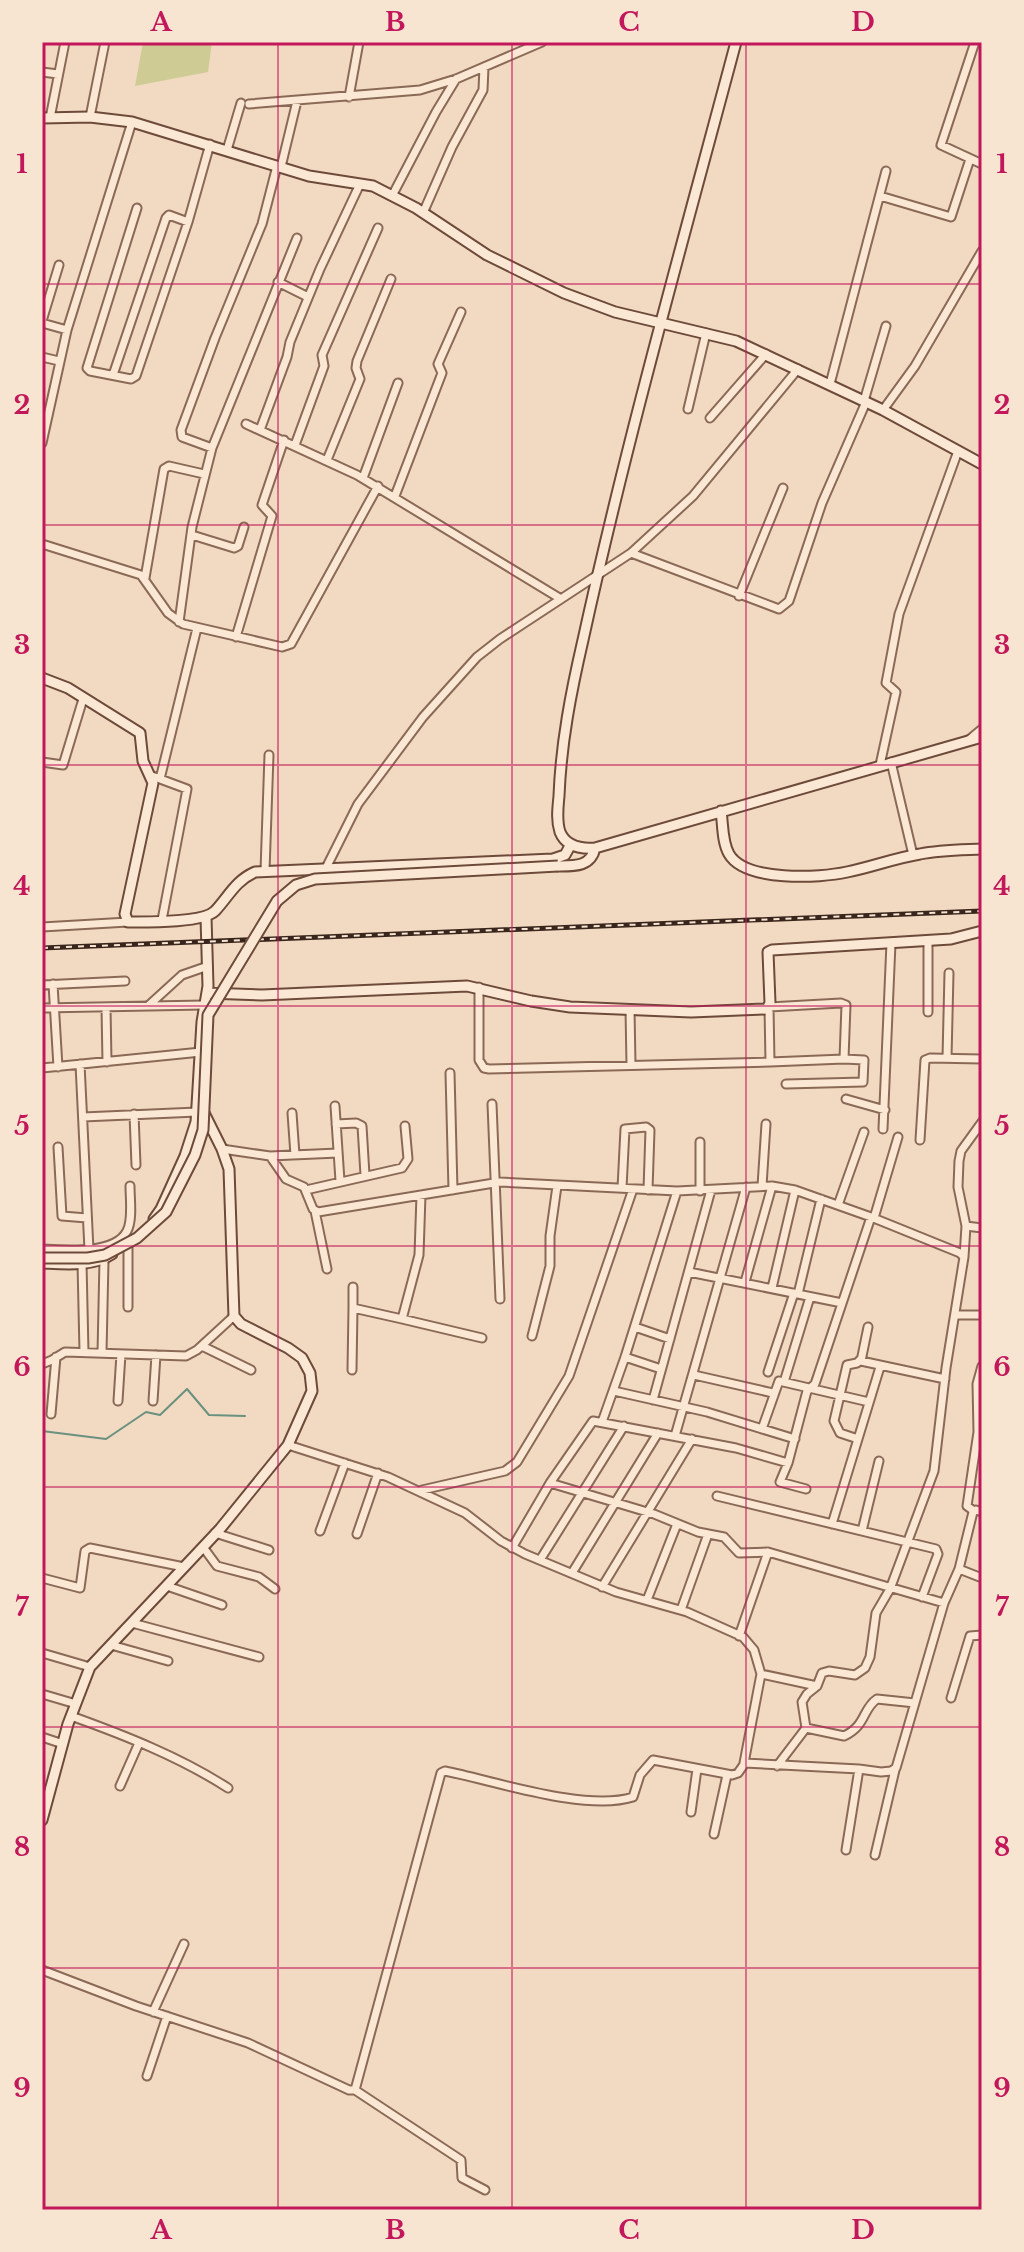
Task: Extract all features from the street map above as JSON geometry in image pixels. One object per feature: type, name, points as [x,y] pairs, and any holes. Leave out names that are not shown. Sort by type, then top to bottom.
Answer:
[{"type":"street","points":[[65,42],[46,118],[90,117],[132,122],[322,179],[373,186],[423,213],[487,255],[564,293],[615,312],[736,341],[883,410],[982,464]]},
{"type":"street","points":[[90,117],[105,42]]},
{"type":"street","points":[[349,97],[359,42]]},
{"type":"street","points":[[227,150],[245,103],[420,90],[456,79],[542,42]]},
{"type":"street","points":[[736,42],[597,575],[569,703],[560,772],[559,828],[563,839],[571,844],[581,849],[595,848],[982,737]]},
{"type":"street","points":[[975,42],[941,145],[982,164]]},
{"type":"street","points":[[423,213],[452,147],[483,90],[484,67]]},
{"type":"street","points":[[42,72],[58,74]]},
{"type":"street","points":[[392,196],[456,79]]},
{"type":"street","points":[[212,448],[182,437],[181,430],[262,224],[297,101]]},
{"type":"street","points":[[42,443],[67,330],[132,122]]},
{"type":"street","points":[[137,208],[87,365],[90,371],[131,379],[136,376],[188,222],[210,144]]},
{"type":"street","points":[[880,196],[951,217],[970,159]]},
{"type":"street","points":[[830,384],[886,171]]},
{"type":"street","points":[[260,430],[308,297],[360,184]]},
{"type":"street","points":[[113,375],[166,218],[169,215],[188,222]]},
{"type":"street","points":[[295,445],[324,366],[322,355],[378,228]]},
{"type":"street","points":[[179,622],[204,474],[297,238]]},
{"type":"street","points":[[883,410],[915,366],[979,261],[982,251]]},
{"type":"street","points":[[59,265],[42,322],[67,330]]},
{"type":"street","points":[[327,460],[360,379],[357,361],[391,279]]},
{"type":"street","points":[[278,282],[308,297]]},
{"type":"street","points":[[395,496],[442,373],[438,362],[461,312]]},
{"type":"street","points":[[631,553],[778,610],[789,601],[822,503],[865,402],[886,326]]},
{"type":"street","points":[[688,409],[706,333]]},
{"type":"street","points":[[710,418],[766,354]]},
{"type":"street","points":[[42,357],[59,361]]},
{"type":"street","points":[[326,868],[358,804],[435,703],[488,648],[631,553],[693,496],[798,369]]},
{"type":"street","points":[[363,478],[398,383]]},
{"type":"street","points":[[246,424],[378,486],[561,599]]},
{"type":"street","points":[[236,637],[272,519],[272,514],[262,505],[284,440]]},
{"type":"street","points":[[880,765],[896,692],[886,683],[897,620],[958,451]]},
{"type":"street","points":[[145,578],[164,469],[169,466],[204,474]]},
{"type":"street","points":[[42,544],[145,578],[168,613],[179,622],[282,647],[291,644],[378,486]]},
{"type":"street","points":[[739,596],[783,488]]},
{"type":"street","points":[[192,535],[234,548],[238,546],[244,527]]},
{"type":"street","points":[[128,922],[125,914],[153,783],[197,628]]},
{"type":"street","points":[[42,678],[68,688],[138,731],[143,761],[156,777],[187,789],[162,920]]},
{"type":"street","points":[[42,762],[63,765],[83,699]]},
{"type":"street","points":[[969,740],[982,729]]},
{"type":"street","points":[[265,871],[269,755]]},
{"type":"street","points":[[891,762],[913,855]]},
{"type":"street","points":[[721,811],[728,853],[747,868],[763,873],[836,874],[913,855],[982,849]]},
{"type":"street","points":[[42,927],[206,917],[214,912],[238,881],[255,872],[553,859],[565,855],[571,844]]},
{"type":"street","points":[[42,1261],[105,1255],[137,1238],[166,1212],[195,1155],[203,1130],[207,1026],[211,1009],[277,901],[288,890],[315,879],[558,866],[586,862],[593,856],[595,848]]},
{"type":"street","points":[[42,1261],[82,1263],[104,1260],[143,1230],[161,1209],[192,1136],[198,1106],[207,993],[206,917]]},
{"type":"street","points":[[770,1062],[770,951],[960,937],[982,931]]},
{"type":"street","points":[[928,940],[928,1012]]},
{"type":"street","points":[[883,1129],[891,943]]},
{"type":"street","points":[[148,1006],[182,975],[208,966]]},
{"type":"street","points":[[947,1058],[949,973]]},
{"type":"street","points":[[42,985],[125,981]]},
{"type":"street","points":[[53,984],[58,1067]]},
{"type":"street","points":[[207,993],[262,995],[479,987],[548,1005],[691,1012],[844,1003],[847,1009],[844,1059]]},
{"type":"street","points":[[479,987],[479,1060],[484,1068],[864,1060],[863,1082],[786,1084]]},
{"type":"street","points":[[42,1008],[204,1005]]},
{"type":"street","points":[[106,1007],[107,1062]]},
{"type":"street","points":[[630,1009],[631,1065]]},
{"type":"street","points":[[42,1068],[201,1052]]},
{"type":"street","points":[[920,1140],[925,1060],[982,1059]]},
{"type":"street","points":[[80,1064],[89,1250]]},
{"type":"street","points":[[450,1073],[453,1190]]},
{"type":"street","points":[[846,1099],[885,1110]]},
{"type":"street","points":[[492,1104],[500,1299]]},
{"type":"street","points":[[83,1117],[198,1106]]},
{"type":"street","points":[[42,1820],[71,1716],[90,1667],[203,1547],[288,1445],[312,1391],[310,1373],[302,1358],[241,1324],[234,1316],[230,1178],[222,1149],[198,1106]]},
{"type":"street","points":[[335,1106],[340,1181]]},
{"type":"street","points":[[292,1113],[295,1155]]},
{"type":"street","points":[[134,1114],[136,1165]]},
{"type":"street","points":[[777,1766],[806,1728],[802,1702],[817,1686],[824,1671],[852,1676],[865,1668],[873,1649],[876,1613],[890,1589],[934,1471],[964,1257],[966,1226],[958,1187],[959,1156],[982,1122]]},
{"type":"street","points":[[336,1124],[356,1123],[362,1126],[365,1175]]},
{"type":"street","points":[[762,1186],[766,1124]]},
{"type":"street","points":[[306,1190],[405,1166],[408,1159],[405,1126]]},
{"type":"street","points":[[622,1188],[625,1129],[646,1127],[650,1130],[648,1190]]},
{"type":"street","points":[[838,1205],[864,1132]]},
{"type":"street","points":[[806,1489],[780,1482],[808,1389],[815,1384],[898,1137]]},
{"type":"street","points":[[700,1142],[700,1191]]},
{"type":"street","points":[[58,1147],[62,1216],[87,1218]]},
{"type":"street","points":[[222,1149],[270,1156],[338,1153]]},
{"type":"street","points":[[270,1156],[286,1179],[306,1190],[315,1211],[327,1269]]},
{"type":"street","points":[[315,1211],[496,1183],[677,1191],[772,1186],[795,1190],[838,1205],[964,1257]]},
{"type":"street","points":[[42,1249],[89,1250],[105,1246],[127,1233],[130,1186]]},
{"type":"street","points":[[532,1336],[550,1266],[550,1236],[557,1186]]},
{"type":"street","points":[[745,1282],[772,1186]]},
{"type":"street","points":[[675,1436],[746,1187]]},
{"type":"street","points":[[420,1491],[505,1471],[517,1462],[574,1365],[633,1189]]},
{"type":"street","points":[[653,1400],[711,1190]]},
{"type":"street","points":[[772,1288],[795,1190]]},
{"type":"street","points":[[602,1422],[677,1191]]},
{"type":"street","points":[[402,1319],[420,1248],[421,1195]]},
{"type":"street","points":[[768,1372],[796,1294],[821,1199]]},
{"type":"street","points":[[966,1226],[982,1228]]},
{"type":"street","points":[[128,1242],[128,1307]]},
{"type":"street","points":[[102,1353],[104,1260]]},
{"type":"street","points":[[82,1263],[84,1352]]},
{"type":"street","points":[[689,1272],[842,1303]]},
{"type":"street","points":[[352,1370],[353,1287]]},
{"type":"street","points":[[784,1382],[810,1297]]},
{"type":"street","points":[[353,1308],[482,1338]]},
{"type":"street","points":[[955,1315],[982,1315]]},
{"type":"street","points":[[42,1364],[65,1352],[186,1356],[202,1346],[234,1316]]},
{"type":"street","points":[[635,1327],[670,1339]]},
{"type":"street","points":[[858,1439],[840,1433],[834,1421],[847,1364],[855,1364],[861,1359],[868,1327]]},
{"type":"street","points":[[202,1346],[251,1370]]},
{"type":"street","points":[[118,1401],[121,1354]]},
{"type":"street","points":[[153,1401],[156,1355]]},
{"type":"street","points":[[51,1414],[56,1357]]},
{"type":"street","points":[[625,1357],[661,1369]]},
{"type":"street","points":[[861,1359],[880,1367],[945,1379]]},
{"type":"street","points":[[875,1855],[895,1770],[944,1603],[978,1511],[967,1506],[978,1432],[977,1384],[982,1366]]},
{"type":"street","points":[[832,1524],[880,1367]]},
{"type":"street","points":[[694,1375],[773,1393]]},
{"type":"street","points":[[762,1429],[777,1382],[869,1402]]},
{"type":"street","points":[[614,1391],[795,1439]]},
{"type":"street","points":[[512,1548],[591,1422],[736,1448],[788,1463]]},
{"type":"street","points":[[540,1560],[624,1426]]},
{"type":"street","points":[[572,1573],[658,1433]]},
{"type":"street","points":[[602,1587],[692,1439]]},
{"type":"street","points":[[288,1445],[378,1473],[478,1521],[512,1548],[602,1587],[681,1610],[739,1636],[754,1650],[761,1674],[744,1763],[738,1773],[727,1775],[653,1760],[640,1775],[633,1797],[603,1801],[571,1798],[445,1771],[441,1773],[355,2090]]},
{"type":"street","points":[[862,1531],[879,1461]]},
{"type":"street","points":[[320,1531],[345,1463]]},
{"type":"street","points":[[357,1534],[378,1473]]},
{"type":"street","points":[[550,1483],[727,1538],[733,1550],[739,1553],[768,1552],[944,1603]]},
{"type":"street","points":[[717,1496],[908,1541],[938,1552],[922,1597]]},
{"type":"street","points":[[647,1600],[677,1524]]},
{"type":"street","points":[[215,1533],[269,1550]]},
{"type":"street","points":[[681,1610],[708,1534]]},
{"type":"street","points":[[203,1547],[217,1566],[259,1577],[275,1589]]},
{"type":"street","points":[[42,1578],[80,1588],[85,1551],[90,1548],[184,1567]]},
{"type":"street","points":[[739,1636],[768,1552]]},
{"type":"street","points":[[959,1569],[982,1578]]},
{"type":"street","points":[[167,1586],[222,1605]]},
{"type":"street","points":[[132,1623],[259,1657]]},
{"type":"street","points":[[951,1698],[970,1636],[981,1632]]},
{"type":"street","points":[[111,1645],[168,1661]]},
{"type":"street","points":[[42,1653],[90,1667]]},
{"type":"street","points":[[761,1674],[817,1686]]},
{"type":"street","points":[[42,1694],[76,1704]]},
{"type":"street","points":[[806,1728],[844,1736],[858,1727],[877,1699],[915,1703]]},
{"type":"street","points":[[71,1716],[139,1743],[204,1773],[228,1788]]},
{"type":"street","points":[[42,1737],[63,1744]]},
{"type":"street","points":[[120,1786],[139,1743]]},
{"type":"street","points":[[744,1763],[881,1772],[895,1770]]},
{"type":"street","points":[[691,1812],[697,1769]]},
{"type":"street","points":[[846,1850],[859,1769]]},
{"type":"street","points":[[714,1834],[727,1775]]},
{"type":"street","points":[[153,2012],[184,1944]]},
{"type":"street","points":[[42,1970],[153,2012],[248,2043],[349,2090],[355,2090],[461,2160],[462,2178],[485,2190]]},
{"type":"street","points":[[147,2076],[167,2016]]},
{"type":"shaded area","points":[[143,42],[212,42],[208,72],[135,86]]},
{"type":"waterway","points":[[42,1431],[106,1439],[146,1412],[160,1415],[187,1389],[209,1415],[245,1416]]},
{"type":"railway","points":[[42,948],[982,911]]}]
